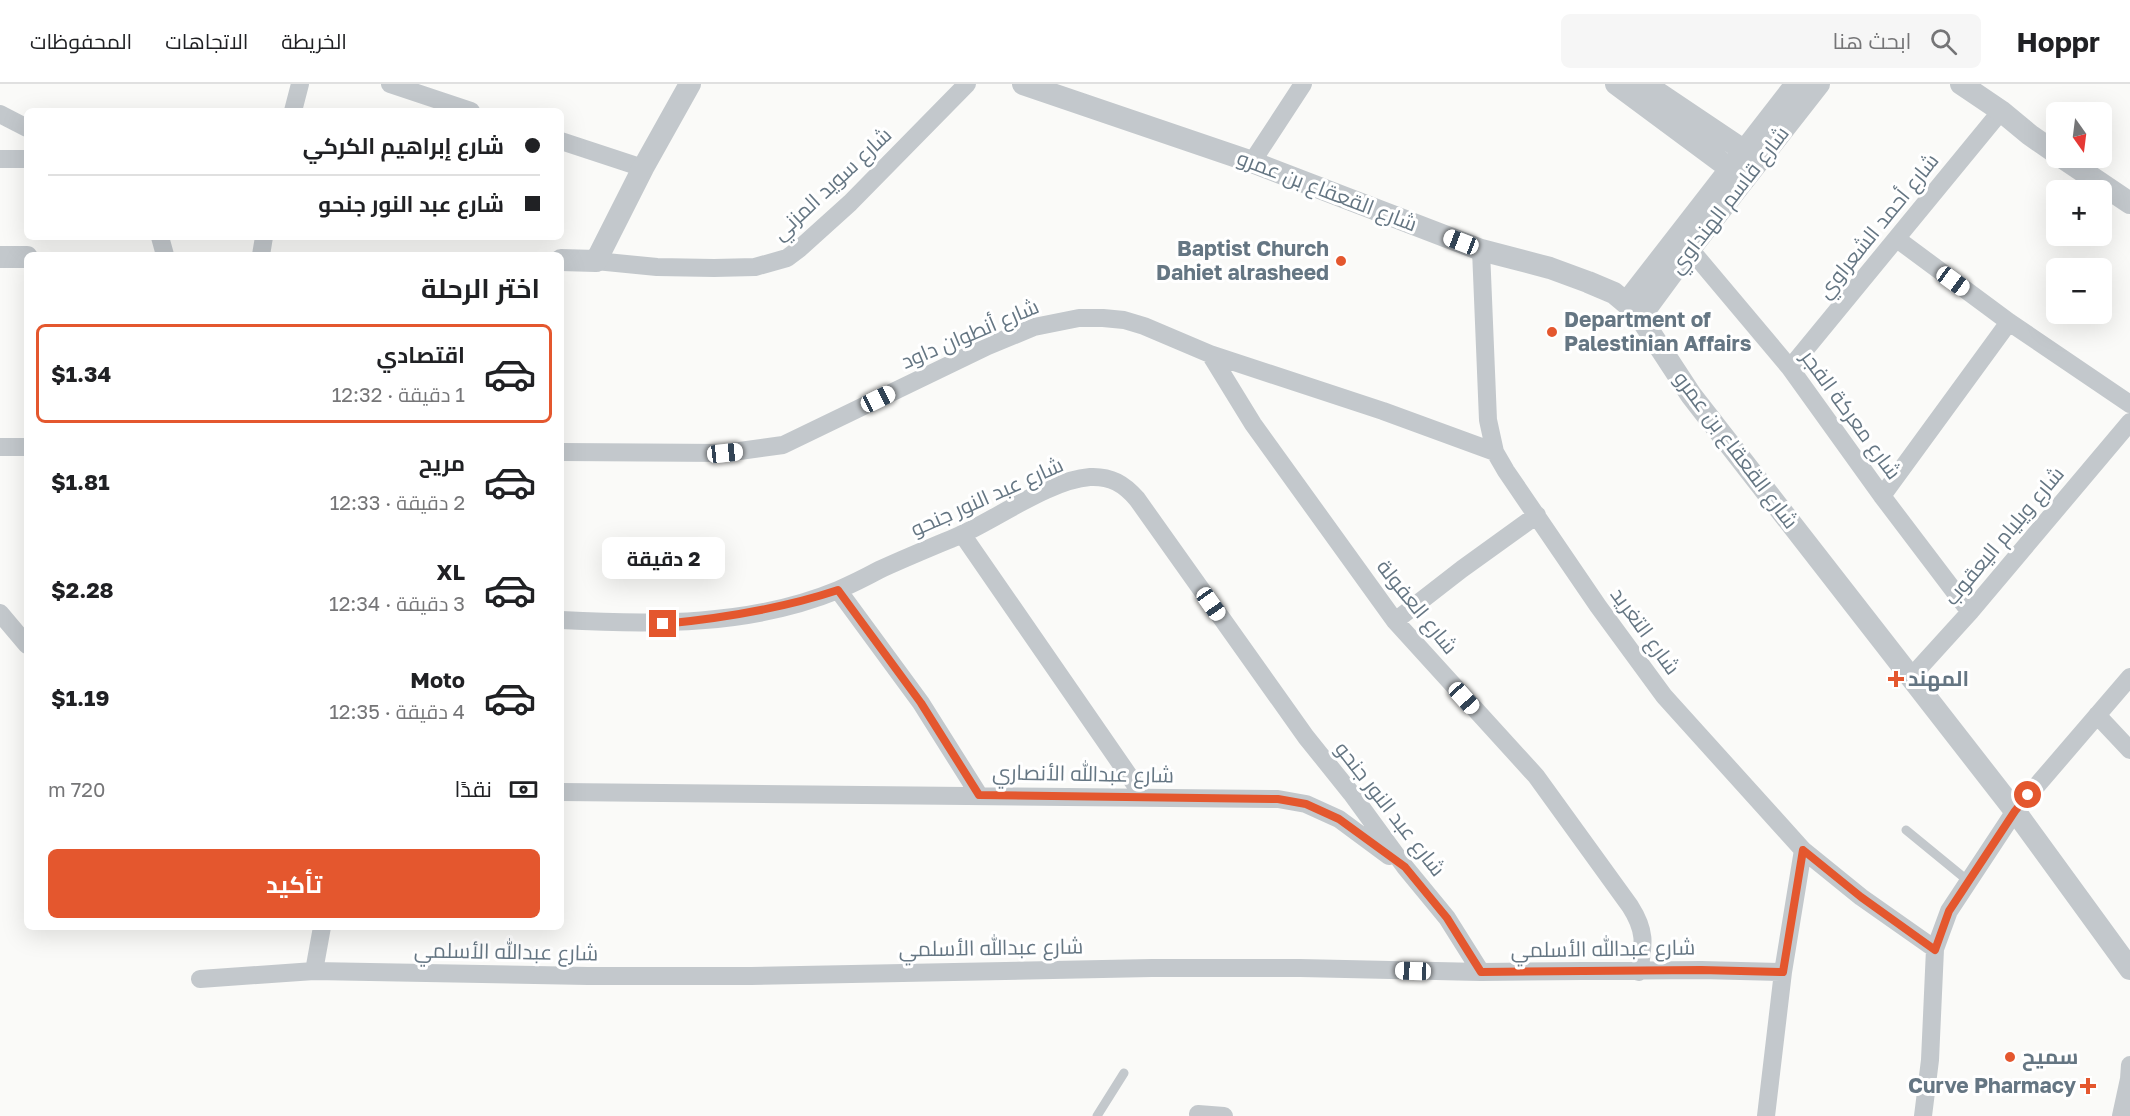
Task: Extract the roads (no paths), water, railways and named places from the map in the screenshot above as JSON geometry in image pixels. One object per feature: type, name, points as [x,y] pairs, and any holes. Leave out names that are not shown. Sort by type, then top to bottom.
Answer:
[{"type":"street","points":[[294,108],[300,84]]},
{"type":"street","points":[[390,84],[462,108]]},
{"type":"street","points":[[564,260],[596,261],[643,168],[690,84]]},
{"type":"street","name":"شارع سويد المزني","points":[[596,261],[657,267],[755,267],[787,258],[850,203],[967,84]]},
{"type":"street","name":"شارع القعقاع بن عمرو","points":[[1023,84],[1252,162],[1481,250],[1550,268],[1614,293],[1633,310],[1691,395],[2015,811],[2129,969]]},
{"type":"street","points":[[1252,162],[1303,84]]},
{"type":"street","points":[[1616,84],[1737,174]]},
{"type":"street","points":[[1645,84],[1751,155]]},
{"type":"street","name":"شارع قاسم الهنداوي","points":[[1633,310],[1751,155],[1796,84]]},
{"type":"street","name":"شارع قاسم الهنداوي","points":[[1751,155],[1819,84]]},
{"type":"street","points":[[1975,88],[2046,146]]},
{"type":"street","name":"شارع أحمد الشعراوي","points":[[1790,368],[2001,111]]},
{"type":"street","points":[[0,114],[24,126]]},
{"type":"street","points":[[564,142],[643,168]]},
{"type":"street","points":[[0,159],[24,159]]},
{"type":"street","points":[[2078,168],[2130,203]]},
{"type":"street","name":"شارع قاسم الهنداوي","points":[[1633,310],[1690,249],[1737,174]]},
{"type":"street","points":[[1897,239],[2009,322],[2130,404]]},
{"type":"street","name":"شارع معركة الفجر","points":[[1690,249],[1790,368],[1882,496],[1970,612]]},
{"type":"street","name":"شارع التغريد","points":[[1481,250],[1486,405],[1491,441],[1495,452],[1598,606],[1664,696],[1803,850],[1861,897],[1935,950]]},
{"type":"street","points":[[0,257],[24,257]]},
{"type":"street","name":"شارع أنطوان داود","points":[[564,452],[725,453],[783,445],[996,343],[1034,327],[1079,318],[1124,320],[1198,347],[1210,354],[1383,411],[1495,452]]},
{"type":"street","points":[[1882,496],[2009,322]]},
{"type":"street","name":"شارع العفولة","points":[[1210,354],[1253,424],[1395,621],[1536,776],[1630,906],[1637,917],[1644,938],[1639,972]]},
{"type":"street","name":"شارع ويليام اليعقوب","points":[[1911,677],[1970,612],[2130,422]]},
{"type":"street","points":[[0,447],[24,447]]},
{"type":"street","name":"شارع عبد النور جنحو","points":[[564,620],[663,624],[755,613],[802,602],[838,590],[962,534],[1062,484],[1089,477],[1107,477],[1127,488],[1144,508],[1306,737],[1447,918],[1481,972]]},
{"type":"street","points":[[1395,621],[1537,515]]},
{"type":"street","points":[[962,534],[1143,796]]},
{"type":"street","points":[[838,590],[921,703],[979,795]]},
{"type":"street","points":[[3,618],[24,620]]},
{"type":"street","points":[[3,618],[24,642]]},
{"type":"street","points":[[1923,1116],[1930,1060],[1935,950],[1949,911],[1967,880],[2015,811],[2130,677]]},
{"type":"street","points":[[2097,715],[2130,750]]},
{"type":"street","name":"شارع عبدالله الأنصاري","points":[[564,792],[1278,799],[1306,804],[1339,819],[1405,867]]},
{"type":"street","points":[[1766,1116],[1783,972],[1803,850]]},
{"type":"street","points":[[314,971],[321,930]]},
{"type":"street","name":"شارع عبدالله الأسلمي","points":[[200,980],[314,971],[588,976],[751,976],[931,971],[1220,968],[1481,972],[1701,970],[1783,972]]},
{"type":"street","points":[[2121,1116],[2130,1079],[2130,1065]]},
{"type":"street","points":[[1198,1114],[1224,1116]]},
{"type":"lane","points":[[1906,830],[1967,880]]},
{"type":"lane","points":[[1097,1116],[1124,1073]]},
{"type":"place","name":"Baptist Church Dahiet alrasheed","points":[[1341,261]]},
{"type":"place","name":"Department of Palestinian Affairs","points":[[1552,332]]},
{"type":"place","name":"المهند","points":[[1896,679]]},
{"type":"place","name":"سميح","points":[[2010,1057]]},
{"type":"place","name":"Curve Pharmacy","points":[[2088,1086]]}]
